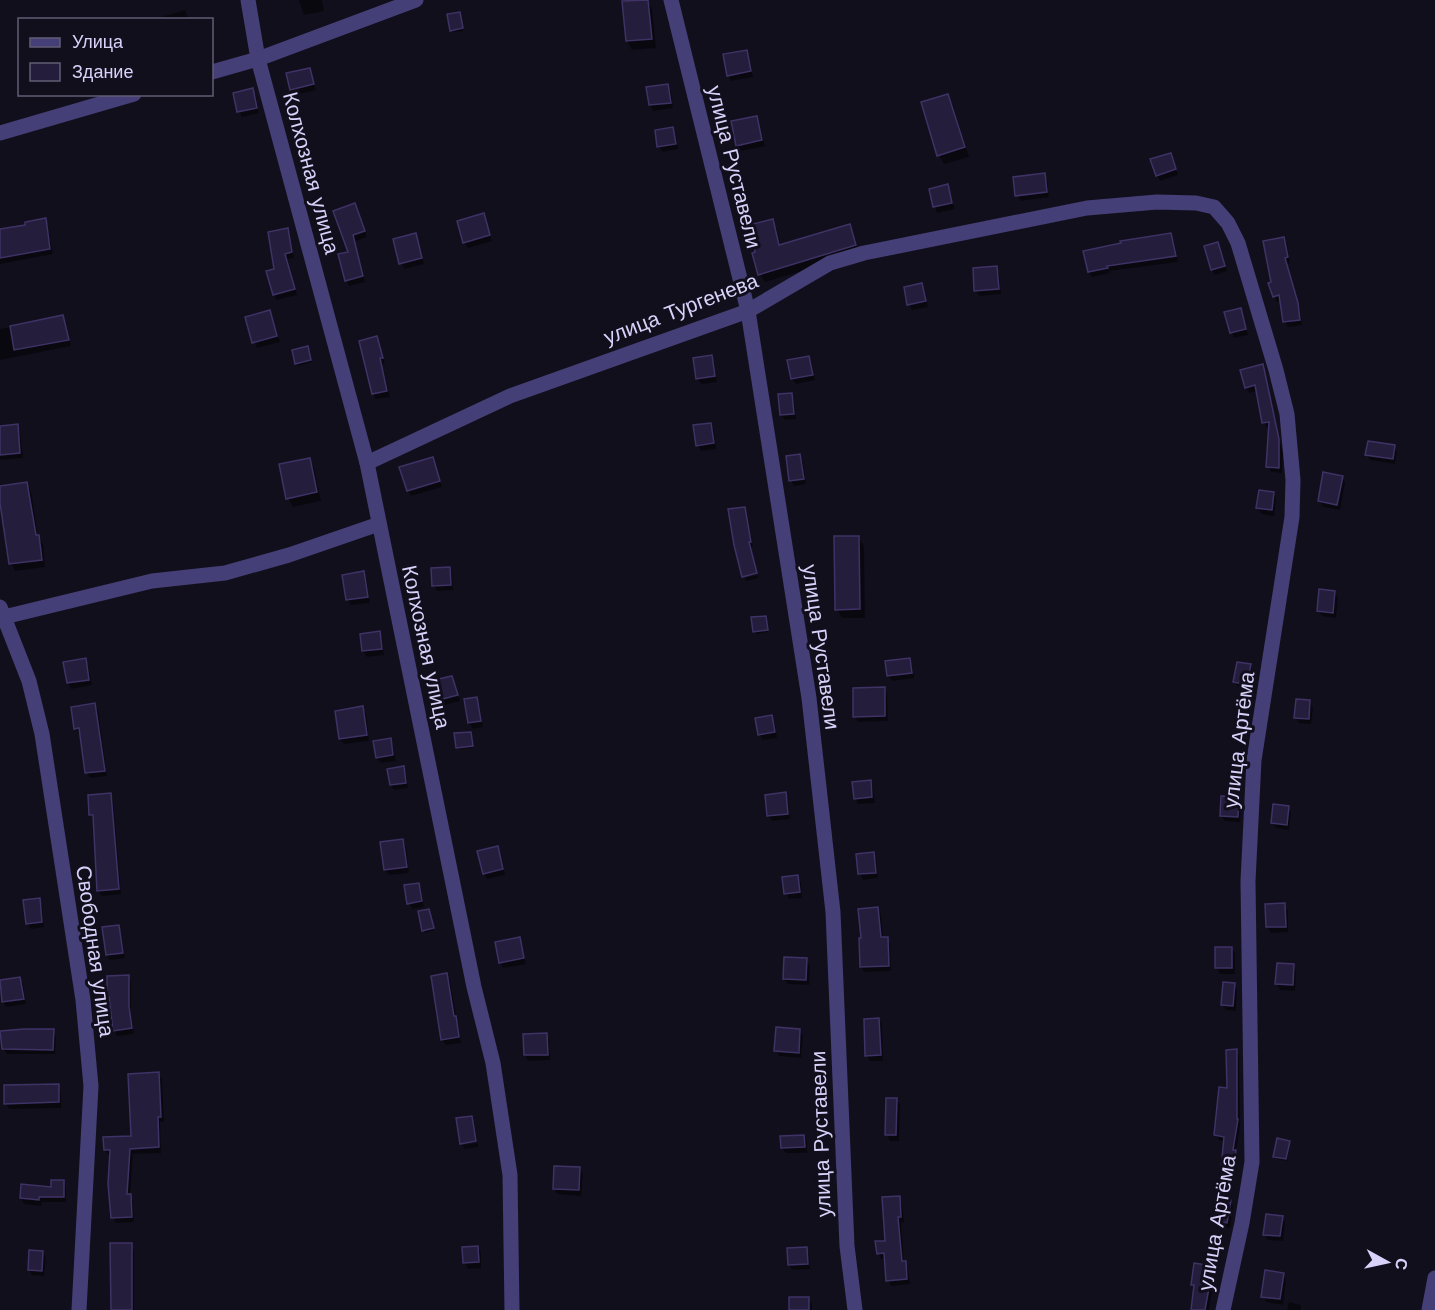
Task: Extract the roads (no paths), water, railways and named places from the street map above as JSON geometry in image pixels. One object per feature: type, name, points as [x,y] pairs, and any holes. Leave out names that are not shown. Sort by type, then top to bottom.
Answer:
[{"type":"street","name":"Колхозная улица","points":[[248,0],[258,59],[367,463],[474,987],[493,1063],[510,1175],[512,1310]]},
{"type":"street","points":[[213,72],[258,59],[416,0]]},
{"type":"street","name":"улица Руставели","points":[[671,0],[748,311],[808,698],[833,912],[847,1246],[855,1310]]},
{"type":"street","points":[[0,133],[127,96]]},
{"type":"street","name":"улица Тургенева","points":[[367,463],[510,396],[748,311],[830,263],[864,253],[1087,208],[1156,202],[1196,203]]},
{"type":"street","name":"улица Артёма","points":[[1196,203],[1214,207],[1228,223],[1238,243],[1287,414],[1293,480],[1292,517],[1254,771],[1248,881],[1252,1162],[1242,1223],[1223,1310]]},
{"type":"street","points":[[2,612],[152,581],[225,573],[289,555],[379,524]]},
{"type":"street","name":"Свободная улица","points":[[2,612],[29,681],[42,734],[83,1000],[91,1086],[79,1310]]},
{"type":"street","points":[[1429,1310],[1435,1278]]}]
